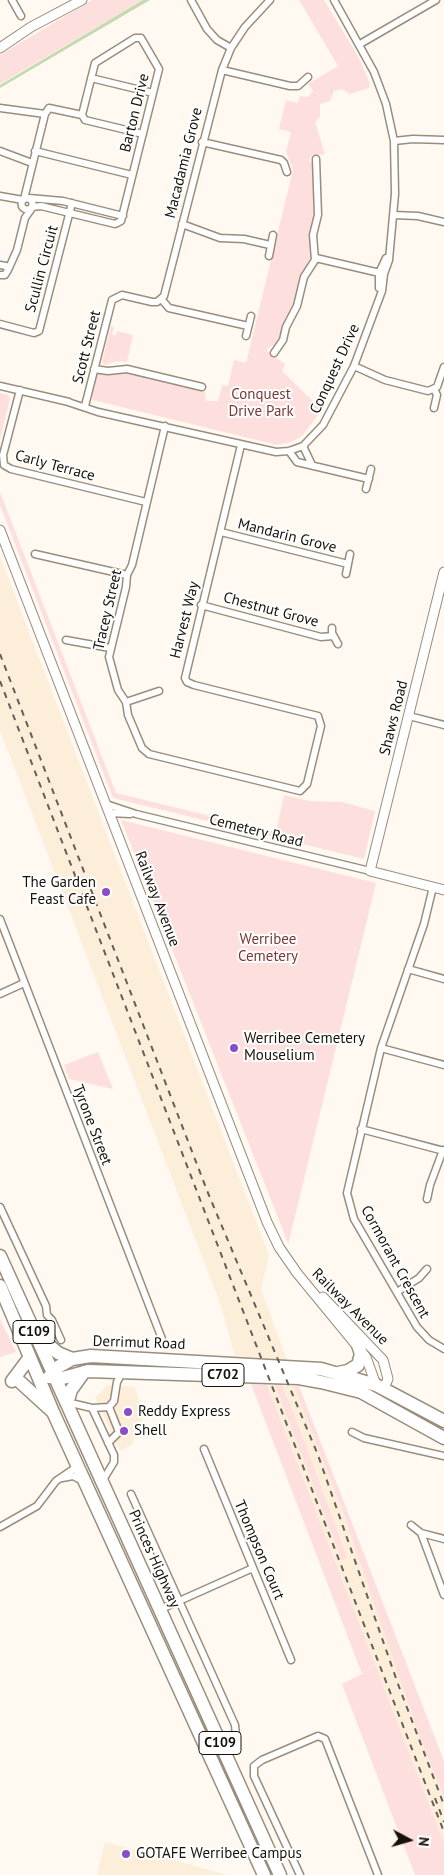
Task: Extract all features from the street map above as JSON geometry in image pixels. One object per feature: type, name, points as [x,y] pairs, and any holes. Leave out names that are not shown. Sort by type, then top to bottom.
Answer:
[{"type":"highway","name":"Princes Highway","points":[[0,1256],[280,1875]]},
{"type":"highway","name":"Princes Highway","points":[[0,1286],[53,1412],[79,1465],[264,1875]]},
{"type":"highway","points":[[34,1332],[58,1353],[72,1359]]},
{"type":"highway","points":[[338,1372],[348,1371],[358,1365],[361,1354],[358,1345]]},
{"type":"highway","name":"Derrimut Road","points":[[444,1422],[380,1387],[338,1372],[297,1367],[91,1356],[72,1359],[58,1367],[54,1375],[63,1378],[84,1372],[299,1378],[335,1384],[375,1399],[444,1438]]},
{"type":"highway","points":[[30,1358],[16,1381],[53,1412]]},
{"type":"highway","points":[[67,1404],[71,1390],[84,1372]]},
{"type":"highway","name":"C702","points":[[40,1379],[54,1375]]},
{"type":"highway","points":[[375,1399],[380,1387]]},
{"type":"highway","points":[[147,1615],[160,1610]]},
{"type":"street","points":[[12,0],[21,16]]},
{"type":"street","points":[[0,48],[18,37],[28,28],[42,23],[82,0]]},
{"type":"street","points":[[191,0],[208,29],[217,40],[231,48]]},
{"type":"street","name":"Macadamia Grove","points":[[162,300],[222,70],[231,48],[245,27],[270,0]]},
{"type":"street","name":"Conquest Drive","points":[[0,386],[64,402],[86,404],[95,411],[276,452],[289,451],[303,446],[323,425],[354,366],[378,302],[381,274],[390,247],[396,175],[394,141],[381,91],[360,44],[334,0]]},
{"type":"street","points":[[360,44],[436,0]]},
{"type":"street","name":"Barton Drive","points":[[82,115],[90,78],[97,61],[139,37],[143,40],[159,67],[122,216]]},
{"type":"street","points":[[222,70],[290,86],[298,86],[308,76]]},
{"type":"street","points":[[90,78],[153,93]]},
{"type":"street","points":[[0,108],[82,115],[85,120],[143,134]]},
{"type":"street","points":[[0,275],[5,275],[14,258],[25,218],[27,185],[47,111]]},
{"type":"street","points":[[394,141],[413,139],[444,140]]},
{"type":"street","points":[[202,142],[281,160],[287,172]]},
{"type":"street","points":[[35,151],[132,175]]},
{"type":"street","points":[[0,152],[32,163]]},
{"type":"street","points":[[274,353],[283,340],[286,327],[297,306],[304,277],[316,258],[312,235],[318,209],[316,158]]},
{"type":"street","points":[[0,196],[33,202],[25,218]]},
{"type":"street","points":[[25,201],[72,204],[122,216],[119,223],[115,224],[38,206],[32,207]]},
{"type":"street","name":"Scullin Circuit","points":[[0,324],[34,332],[39,331],[72,204]]},
{"type":"street","points":[[394,214],[426,217],[444,222]]},
{"type":"street","points":[[182,224],[220,238],[244,239],[270,245]]},
{"type":"street","points":[[269,256],[272,235]]},
{"type":"street","points":[[8,270],[1,265],[14,258]]},
{"type":"street","points":[[316,258],[381,274]]},
{"type":"street","name":"Scott Street","points":[[86,404],[110,304],[117,296],[152,302],[162,300]]},
{"type":"street","points":[[162,300],[169,308],[248,326]]},
{"type":"street","points":[[246,336],[251,316]]},
{"type":"street","points":[[354,366],[385,380],[424,391],[434,389],[440,382],[444,367]]},
{"type":"street","points":[[94,370],[127,369],[202,387]]},
{"type":"street","points":[[434,389],[437,395],[434,408]]},
{"type":"street","name":"Carly Terrace","points":[[20,390],[3,455],[4,465],[11,469],[146,502]]},
{"type":"street","name":"Tracey Street","points":[[164,426],[132,565],[126,575],[126,587],[110,648],[110,664],[121,696],[126,702],[128,716],[142,748],[149,754],[297,791],[303,790]]},
{"type":"street","name":"Harvest Way","points":[[241,445],[221,532],[184,674],[185,680],[194,685],[318,716],[321,726],[307,784],[303,790]]},
{"type":"street","points":[[303,446],[312,465]]},
{"type":"street","points":[[289,451],[295,461],[369,480]]},
{"type":"street","points":[[366,489],[371,469]]},
{"type":"street","name":"Railway Avenue","points":[[0,530],[267,1222],[279,1247],[297,1273],[358,1345],[371,1366],[380,1387],[388,1378],[383,1360],[336,1309],[297,1273]]},
{"type":"street","name":"Mandarin Grove","points":[[221,532],[348,564]]},
{"type":"street","points":[[35,554],[126,575]]},
{"type":"street","name":"Mandarin Grove","points":[[346,574],[350,554]]},
{"type":"street","name":"Shaws Road","points":[[370,871],[444,572]]},
{"type":"street","name":"Chestnut Grove","points":[[202,605],[320,637],[334,636]]},
{"type":"street","name":"Chestnut Grove","points":[[332,628],[338,644]]},
{"type":"street","points":[[66,640],[110,648]]},
{"type":"street","points":[[126,702],[159,691]]},
{"type":"street","points":[[409,716],[444,725]]},
{"type":"street","name":"Cemetery Road","points":[[108,809],[136,814],[370,871]]},
{"type":"street","points":[[370,871],[444,890]]},
{"type":"street","name":"Cormorant Crescent","points":[[433,887],[424,924],[382,1048],[348,1180],[349,1205],[354,1220],[422,1334],[444,1349]]},
{"type":"street","name":"Tyrone Street","points":[[0,919],[162,1339]]},
{"type":"street","points":[[408,969],[444,979]]},
{"type":"street","points":[[0,994],[24,983]]},
{"type":"street","points":[[382,1048],[444,1065]]},
{"type":"street","points":[[362,1129],[443,1150],[430,1185],[428,1199]]},
{"type":"street","points":[[1,1214],[46,1306],[47,1315],[61,1340]]},
{"type":"street","points":[[397,1292],[419,1278],[428,1269]]},
{"type":"street","points":[[109,1407],[114,1400],[117,1382],[122,1373]]},
{"type":"street","points":[[67,1404],[92,1408],[109,1407]]},
{"type":"street","points":[[108,1443],[119,1432],[109,1407]]},
{"type":"street","points":[[92,1408],[114,1455],[114,1462],[102,1482]]},
{"type":"street","points":[[352,1432],[364,1438],[444,1456]]},
{"type":"street","name":"Thompson Court","points":[[204,1449],[292,1660]]},
{"type":"street","points":[[0,1527],[37,1506],[56,1481],[79,1465]]},
{"type":"street","points":[[56,1481],[67,1476],[73,1476],[80,1479],[89,1488]]},
{"type":"street","points":[[131,1494],[235,1725],[236,1736]]},
{"type":"street","points":[[411,1525],[421,1533],[444,1539]]},
{"type":"street","points":[[421,1533],[444,1595]]},
{"type":"street","points":[[160,1610],[254,1568]]},
{"type":"street","points":[[300,1875],[254,1776],[254,1766],[262,1760],[313,1737],[325,1739],[378,1875]]},
{"type":"shaded area","points":[[143,0],[150,0],[0,88],[0,85]]},
{"type":"shaded area","points":[[0,557],[269,1255],[261,1289],[287,1360],[235,1356],[221,1306],[0,730]]},
{"type":"shaded area","name":"Shell","points":[[108,1385],[135,1387],[143,1417],[132,1445],[120,1451],[95,1397]]},
{"type":"shaded area","points":[[267,1385],[294,1386],[320,1450],[444,1798],[444,1843]]},
{"type":"shaded area","name":"GOTAFE Werribee Campus","points":[[105,1842],[195,1866],[228,1875],[97,1875]]},
{"type":"green space","points":[[92,0],[143,0],[0,84],[0,55]]},
{"type":"green space","name":"Conquest Drive Park","points":[[299,0],[324,0],[359,58],[370,84],[369,88],[350,94],[342,89],[334,91],[330,101],[320,104],[320,117],[315,122],[325,154],[310,157],[309,161],[315,166],[315,210],[311,231],[313,257],[302,274],[295,305],[284,325],[279,340],[276,345],[268,348],[267,351],[285,364],[282,371],[322,410],[302,436],[291,442],[277,445],[93,400],[91,394],[97,373],[118,371],[200,389],[205,393],[206,401],[218,401],[222,385],[228,386],[234,360],[246,363],[293,170],[286,151],[291,132],[279,129],[286,100],[298,103],[300,96],[308,97],[313,91],[308,84],[338,66]]},
{"type":"green space","points":[[111,326],[114,327],[112,335],[116,335],[117,331],[133,335],[127,362],[118,361],[104,365],[102,362]]},
{"type":"green space","points":[[0,393],[8,395],[10,399],[0,439]]},
{"type":"green space","points":[[0,492],[116,793],[276,832],[284,795],[310,801],[342,802],[375,811],[364,859],[113,798],[0,505]]},
{"type":"green space","name":"Werribee Cemetery","points":[[121,820],[376,883],[288,1245],[288,1243]]},
{"type":"green space","points":[[98,1052],[113,1089],[69,1079],[64,1065]]},
{"type":"green space","points":[[0,1319],[16,1352],[0,1357]]},
{"type":"green space","points":[[251,1384],[267,1385],[444,1843],[444,1875],[415,1875],[342,1684],[362,1674]]},
{"type":"green space","points":[[275,1385],[282,1385],[299,1427],[347,1558],[342,1560]]},
{"type":"green space","points":[[294,1386],[299,1386],[444,1761],[444,1798],[419,1734],[341,1507]]},
{"type":"railway","points":[[0,654],[208,1193],[318,1455],[398,1684],[444,1805]]},
{"type":"railway","points":[[0,681],[444,1832]]},
{"type":"railway","points":[[435,1798],[444,1822]]},
{"type":"place","name":"The Garden Feast Cafe","points":[[106,892]]},
{"type":"place","name":"Werribee Cemetery Mouselium","points":[[234,1048]]},
{"type":"place","name":"Reddy Express","points":[[128,1412]]},
{"type":"place","name":"Shell","points":[[124,1431]]},
{"type":"place","name":"GOTAFE Werribee Campus","points":[[126,1854]]}]
